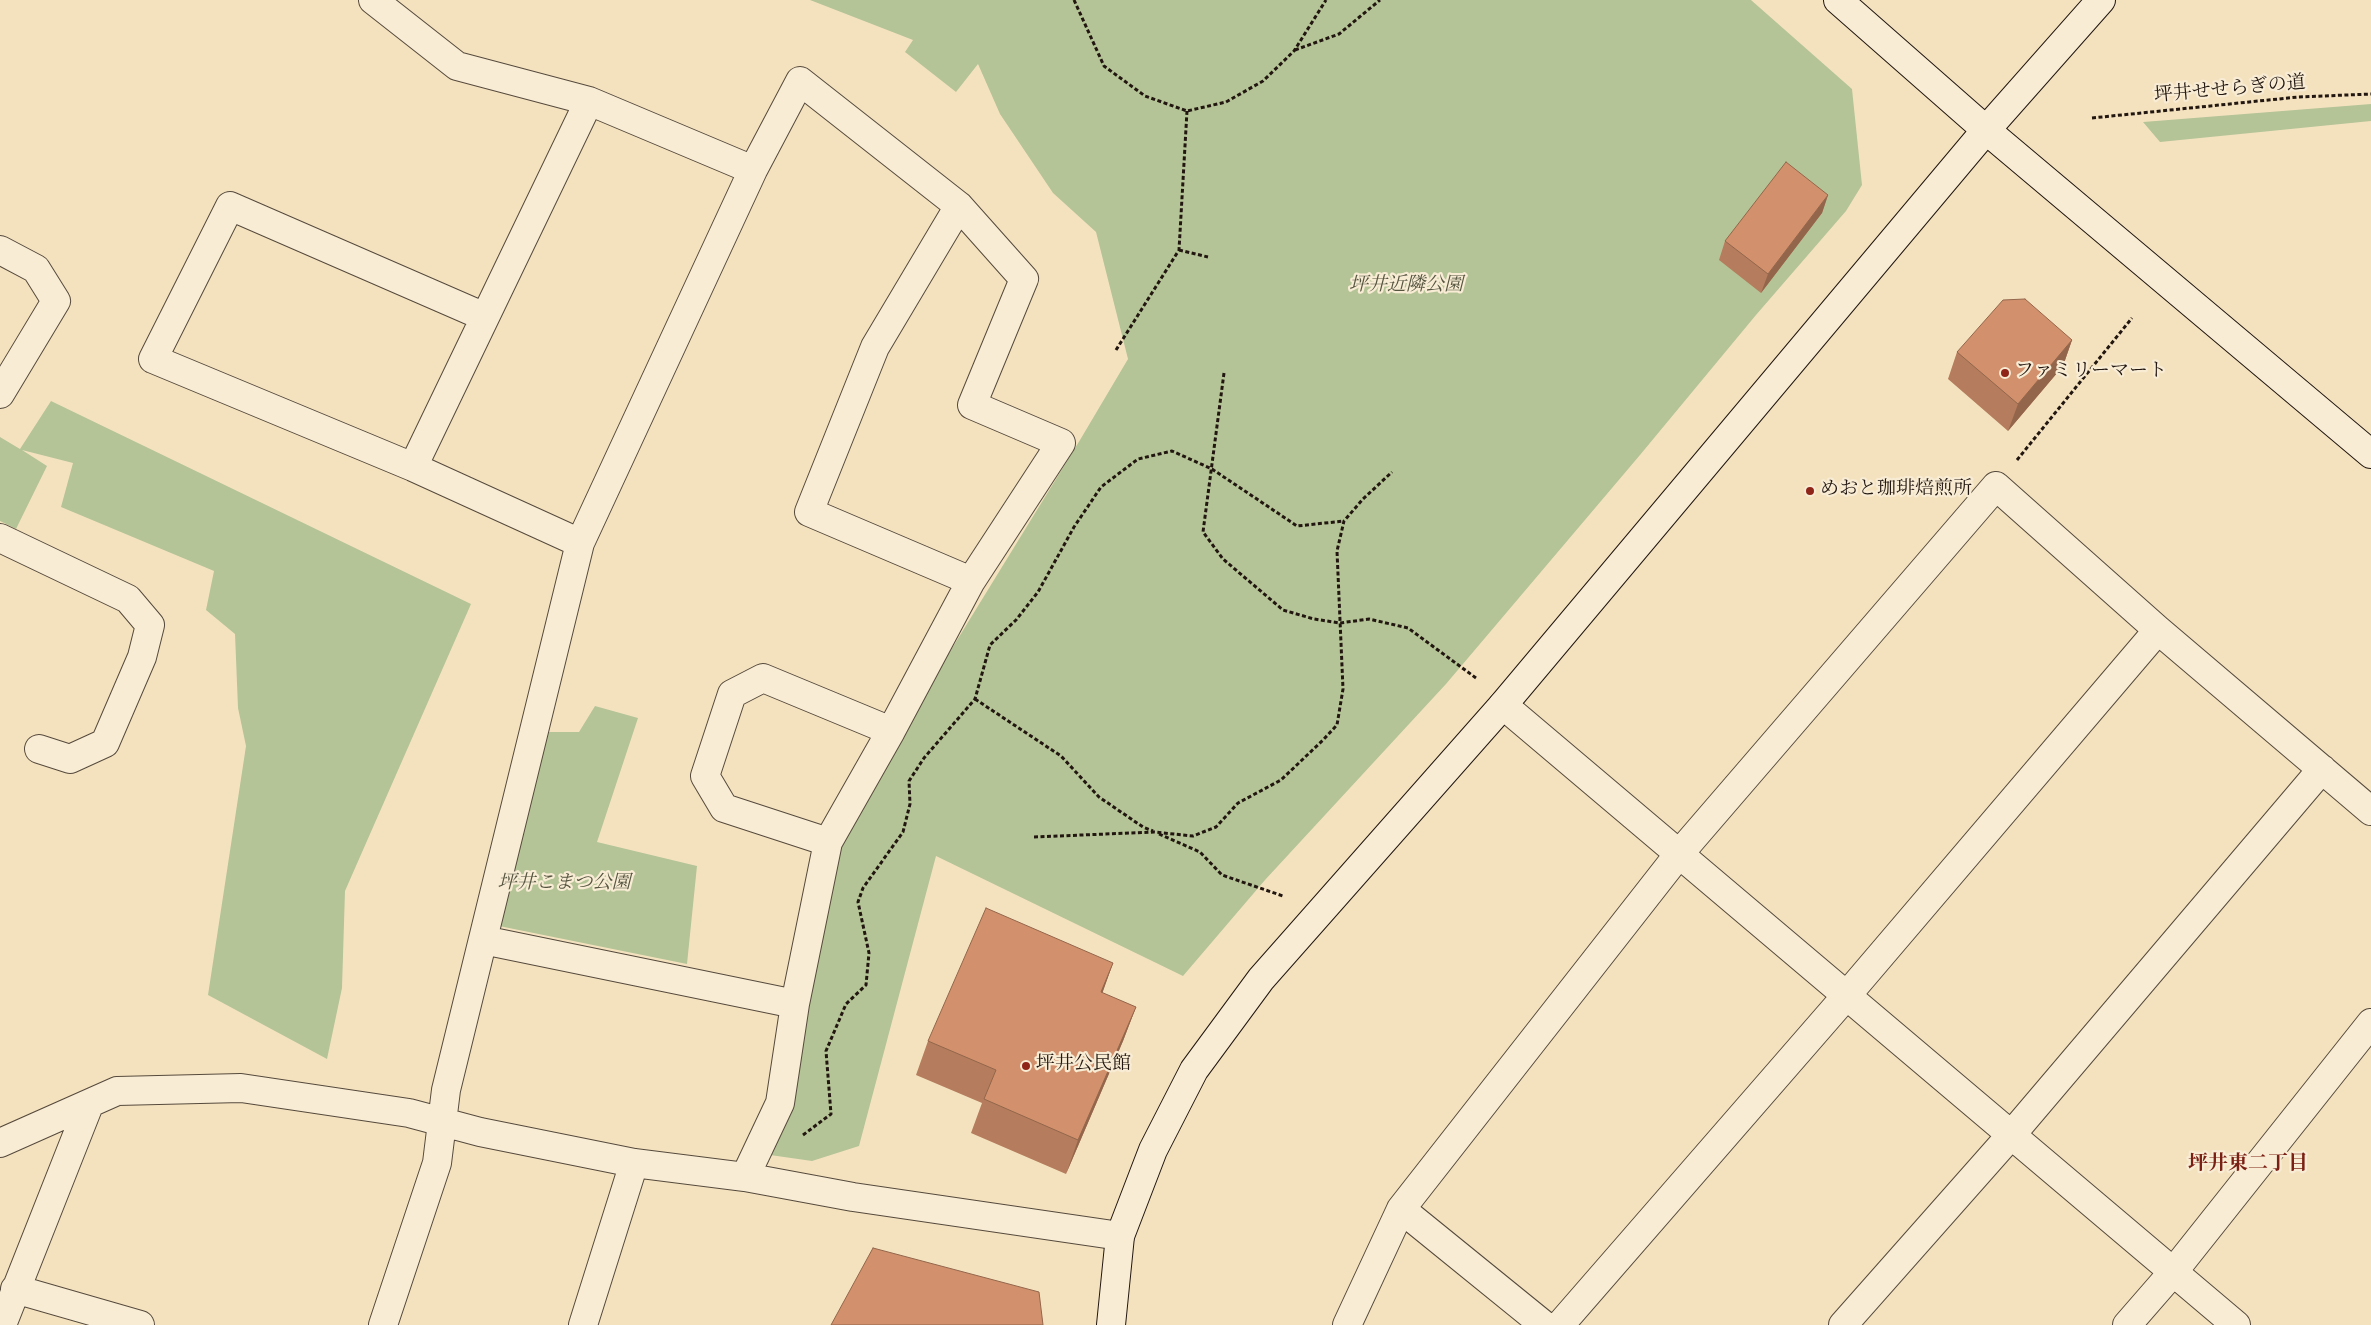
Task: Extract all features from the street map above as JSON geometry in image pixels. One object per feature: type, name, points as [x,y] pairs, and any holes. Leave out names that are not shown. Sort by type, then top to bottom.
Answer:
[{"type":"street","points":[[373,0],[457,66],[589,101],[753,170]]},
{"type":"street","points":[[1838,0],[1986,130],[2371,454]]},
{"type":"street","points":[[1111,1325],[1120,1236],[1153,1150],[1194,1070],[1261,979],[1503,705],[1986,130],[2101,0]]},
{"type":"street","points":[[383,1325],[437,1163],[446,1090],[580,543],[753,170],[800,81],[960,206],[1024,278],[972,405],[1061,443],[971,581],[891,732],[828,842],[795,1004],[780,1103],[744,1177]]},
{"type":"street","points":[[413,467],[589,101]]},
{"type":"street","points":[[485,316],[230,206],[153,359],[413,467],[580,543]]},
{"type":"street","points":[[960,206],[875,347],[809,512],[971,581]]},
{"type":"street","points":[[0,250],[36,269],[56,301],[0,394]]},
{"type":"street","points":[[1347,1325],[1401,1209],[1679,854],[1996,486],[2158,630],[2371,811]]},
{"type":"street","points":[[0,538],[128,599],[150,625],[142,657],[105,742],[70,759],[39,749]]},
{"type":"street","points":[[1560,1325],[1848,995],[2158,630]]},
{"type":"street","points":[[828,842],[724,808],[705,776],[732,694],[763,678],[891,732]]},
{"type":"street","points":[[1503,705],[2236,1325]]},
{"type":"street","points":[[1843,1325],[2012,1134],[2322,769]]},
{"type":"street","points":[[483,940],[795,1004]]},
{"type":"street","points":[[2127,1325],[2174,1271],[2371,1023]]},
{"type":"street","points":[[0,1142],[89,1105],[117,1091],[241,1088],[409,1113],[480,1132],[634,1162],[744,1177],[853,1197],[1120,1236]]},
{"type":"street","points":[[2,1325],[89,1105]]},
{"type":"street","points":[[583,1325],[634,1162]]},
{"type":"street","points":[[1401,1209],[1544,1325]]},
{"type":"street","points":[[15,1289],[140,1325]]},
{"type":"path","points":[[1074,0],[1104,66],[1145,96],[1187,111],[1226,102],[1263,81],[1294,51],[1326,0]]},
{"type":"path","points":[[1294,51],[1339,34],[1380,0]]},
{"type":"path","name":"坪井せせらぎの道","points":[[2092,118],[2298,97],[2371,94]]},
{"type":"path","points":[[1116,350],[1179,250],[1187,111]]},
{"type":"path","points":[[1179,250],[1208,257]]},
{"type":"path","points":[[1996,486],[2132,318]]},
{"type":"path","points":[[1224,373],[1203,532],[1223,559],[1283,610],[1314,619],[1340,623],[1368,619],[1408,628],[1476,678]]},
{"type":"path","points":[[796,1139],[830,1114],[826,1051],[846,1004],[866,985],[869,953],[858,902],[862,888],[903,832],[910,804],[909,782],[924,758],[975,699],[990,645],[1016,620],[1038,592],[1074,527],[1101,487],[1138,459],[1172,451],[1212,470],[1296,526],[1344,521]]},
{"type":"path","points":[[1034,838],[1154,832],[1193,836],[1216,827],[1238,803],[1281,780],[1337,725],[1343,689],[1336,551],[1344,521],[1363,499],[1392,472]]},
{"type":"path","points":[[975,699],[1061,756],[1099,797],[1143,827],[1200,852],[1222,876],[1283,896]]},
{"type":"green space","name":"坪井近隣公園","points":[[810,0],[1751,0],[1852,89],[1862,185],[1846,211],[1756,315],[1446,684],[1265,880],[1183,976],[936,856],[859,1146],[812,1161],[749,1152],[789,1110],[836,837],[1128,359],[1096,232],[1053,193],[1000,114],[978,64],[956,92],[905,52],[913,40]]},
{"type":"green space","points":[[2371,104],[2371,121],[2160,142],[2143,122]]},
{"type":"green space","points":[[51,401],[471,604],[345,891],[342,988],[327,1059],[208,995],[246,746],[238,708],[235,634],[206,610],[214,571],[61,507],[73,463],[22,450],[47,466],[16,529],[0,521],[0,437],[20,449]]},
{"type":"green space","name":"坪井こまつ公園","points":[[595,706],[638,718],[597,842],[697,866],[687,964],[499,926],[547,732],[579,732]]},
{"type":"building","points":[[1786,162],[1828,195],[1768,274],[1725,241]]},
{"type":"building","points":[[2025,299],[2072,340],[2018,404],[1957,352],[2003,300]]},
{"type":"building","points":[[986,908],[1113,963],[1101,992],[1136,1007],[1078,1140],[984,1099],[996,1070],[928,1041]]},
{"type":"building","points":[[873,1248],[1039,1292],[1043,1325],[831,1325]]},
{"type":"place","name":"ファミリーマート","points":[[2005,373]]},
{"type":"place","name":"めおと珈琲焙煎所","points":[[1810,491]]},
{"type":"place","name":"坪井公民館","points":[[1026,1066]]},
{"type":"district","name":"坪井東二丁目","points":[[2248,1166]]}]
